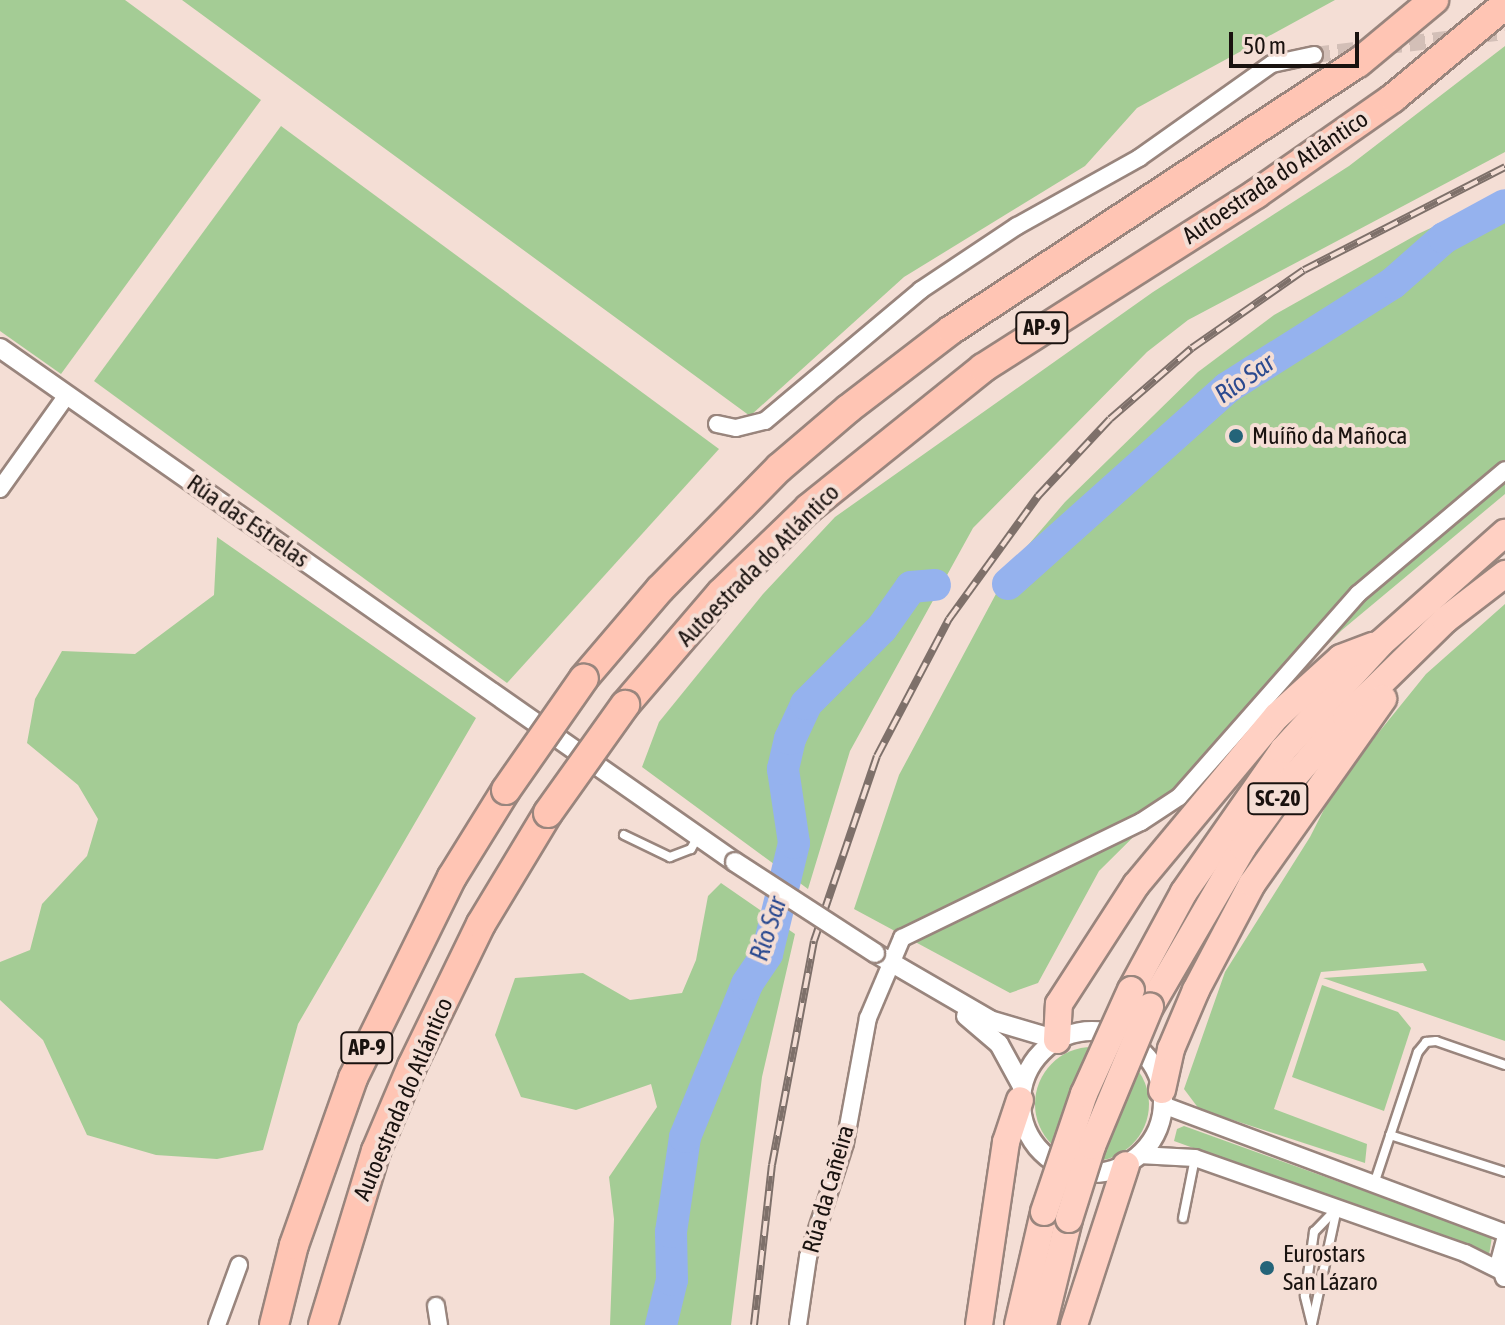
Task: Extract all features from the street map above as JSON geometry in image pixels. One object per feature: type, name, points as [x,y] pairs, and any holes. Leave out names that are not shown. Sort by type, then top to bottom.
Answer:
[{"type":"highway","name":"Autoestrada do Atlántico","points":[[274,1325],[298,1230],[353,1078],[452,877],[506,790],[584,678],[703,545],[848,409],[951,330],[1346,71],[1434,0]]},
{"type":"highway","name":"Autoestrada do Atlántico","points":[[323,1325],[376,1151],[412,1066],[481,924],[548,813],[625,705],[721,593],[809,508],[983,368],[1256,194],[1393,98],[1505,5]]},
{"type":"highway","name":"SC-20","points":[[1043,1325],[1056,1216],[1084,1094],[1140,998],[1228,824],[1283,750],[1381,643],[1505,533]]},
{"type":"highway","name":"SC-20","points":[[1140,998],[1293,778],[1346,717],[1445,620],[1505,574]]},
{"type":"highway","points":[[1163,1098],[1171,1049],[1196,990],[1252,884],[1329,770],[1445,620]]},
{"type":"highway","points":[[1057,1040],[1059,1004],[1146,873],[1277,716],[1341,658],[1381,643]]},
{"type":"highway","points":[[979,1325],[1006,1142],[1021,1093]]},
{"type":"highway","points":[[1074,1325],[1133,1160]]},
{"type":"highway","name":"SC-20","points":[[1018,1325],[1056,1216]]},
{"type":"street","points":[[717,424],[736,428],[765,421],[921,290],[1017,226],[1139,158],[1272,64],[1314,55]]},
{"type":"street","name":"Rúa das Estrelas","points":[[0,348],[697,838],[940,993]]},
{"type":"street","points":[[0,489],[67,395]]},
{"type":"street","name":"Rúa da Cañeira","points":[[798,1325],[808,1257],[845,1143],[882,958],[902,938],[1141,822],[1179,797],[1358,594],[1448,513],[1505,470]]},
{"type":"street","points":[[940,993],[1006,1026],[1057,1040]]},
{"type":"street","points":[[940,993],[999,1044],[1021,1093],[1031,1141],[1064,1168],[1085,1173],[1133,1160],[1195,1158],[1337,1208],[1503,1275],[1505,1240]]},
{"type":"street","points":[[1021,1093],[1038,1055],[1057,1040],[1096,1030],[1119,1036],[1155,1067],[1163,1098],[1160,1124],[1133,1160]]},
{"type":"street","points":[[1163,1098],[1373,1185],[1505,1233]]},
{"type":"street","points":[[217,1325],[239,1265]]},
{"type":"street","points":[[436,1306],[439,1325]]},
{"type":"lane","points":[[624,835],[670,857],[691,849],[697,838]]},
{"type":"lane","points":[[1373,1185],[1418,1052],[1426,1042],[1436,1041],[1505,1065]]},
{"type":"lane","points":[[1390,1135],[1505,1172]]},
{"type":"lane","points":[[1183,1218],[1195,1158]]},
{"type":"lane","points":[[1337,1208],[1312,1325],[1305,1296],[1314,1232],[1337,1208]]},
{"type":"green space","points":[[0,0],[125,0],[261,100],[61,374],[0,331]]},
{"type":"green space","points":[[182,0],[1335,0],[1137,108],[1085,166],[904,277],[750,416]]},
{"type":"green space","points":[[1505,46],[1505,152],[1188,320],[1147,352],[973,528],[850,751],[808,889],[642,767],[659,722],[763,594],[835,517],[1153,292],[1349,166]]},
{"type":"green space","points":[[281,126],[719,449],[507,683],[94,381]]},
{"type":"green space","points":[[1505,193],[1505,494],[1342,630],[1099,871],[1038,983],[1010,993],[854,909],[899,775],[1012,564],[1065,502],[1198,372],[1274,315],[1418,234]]},
{"type":"green space","points":[[217,537],[476,718],[298,1024],[263,1150],[217,1159],[156,1155],[87,1135],[43,1040],[0,1000],[0,962],[30,950],[42,904],[87,856],[98,819],[78,785],[27,743],[35,699],[62,651],[135,654],[214,595]]},
{"type":"green space","points":[[1505,604],[1505,1041],[1323,978],[1427,971],[1423,963],[1321,972],[1274,1109],[1367,1144],[1365,1163],[1199,1109],[1184,1089],[1225,972],[1310,837],[1337,784],[1426,674]]},
{"type":"green space","points":[[721,883],[795,934],[762,1077],[731,1325],[610,1325],[614,1219],[609,1177],[657,1107],[651,1084],[576,1110],[521,1097],[495,1035],[515,978],[583,973],[630,1000],[682,993],[696,960],[708,896]]},
{"type":"green space","points":[[1322,985],[1398,1012],[1411,1028],[1384,1111],[1292,1077]]},
{"type":"green space","points":[[1092,1047],[1124,1056],[1140,1072],[1149,1104],[1140,1136],[1124,1152],[1092,1161],[1060,1152],[1044,1136],[1035,1104],[1044,1072],[1060,1056]]},
{"type":"green space","points":[[1184,1126],[1492,1237],[1489,1255],[1174,1141],[1177,1129]]},
{"type":"waterway","name":"Río Sar","points":[[1008,584],[1227,388],[1393,283],[1444,238],[1505,205]]},
{"type":"waterway","name":"Río Sar","points":[[661,1325],[672,1280],[671,1232],[685,1137],[747,984],[767,954],[794,843],[783,769],[790,739],[806,704],[882,628],[911,587],[935,585]]},
{"type":"tunnel","points":[[1314,55],[1505,32]]},
{"type":"railway","points":[[754,1325],[772,1165],[814,941],[877,756],[949,619],[1038,496],[1110,419],[1192,348],[1304,270],[1505,167]]},
{"type":"place","name":"Muíño da Mañoca","points":[[1236,436]]},
{"type":"place","name":"Eurostars San Lázaro","points":[[1267,1268]]}]
